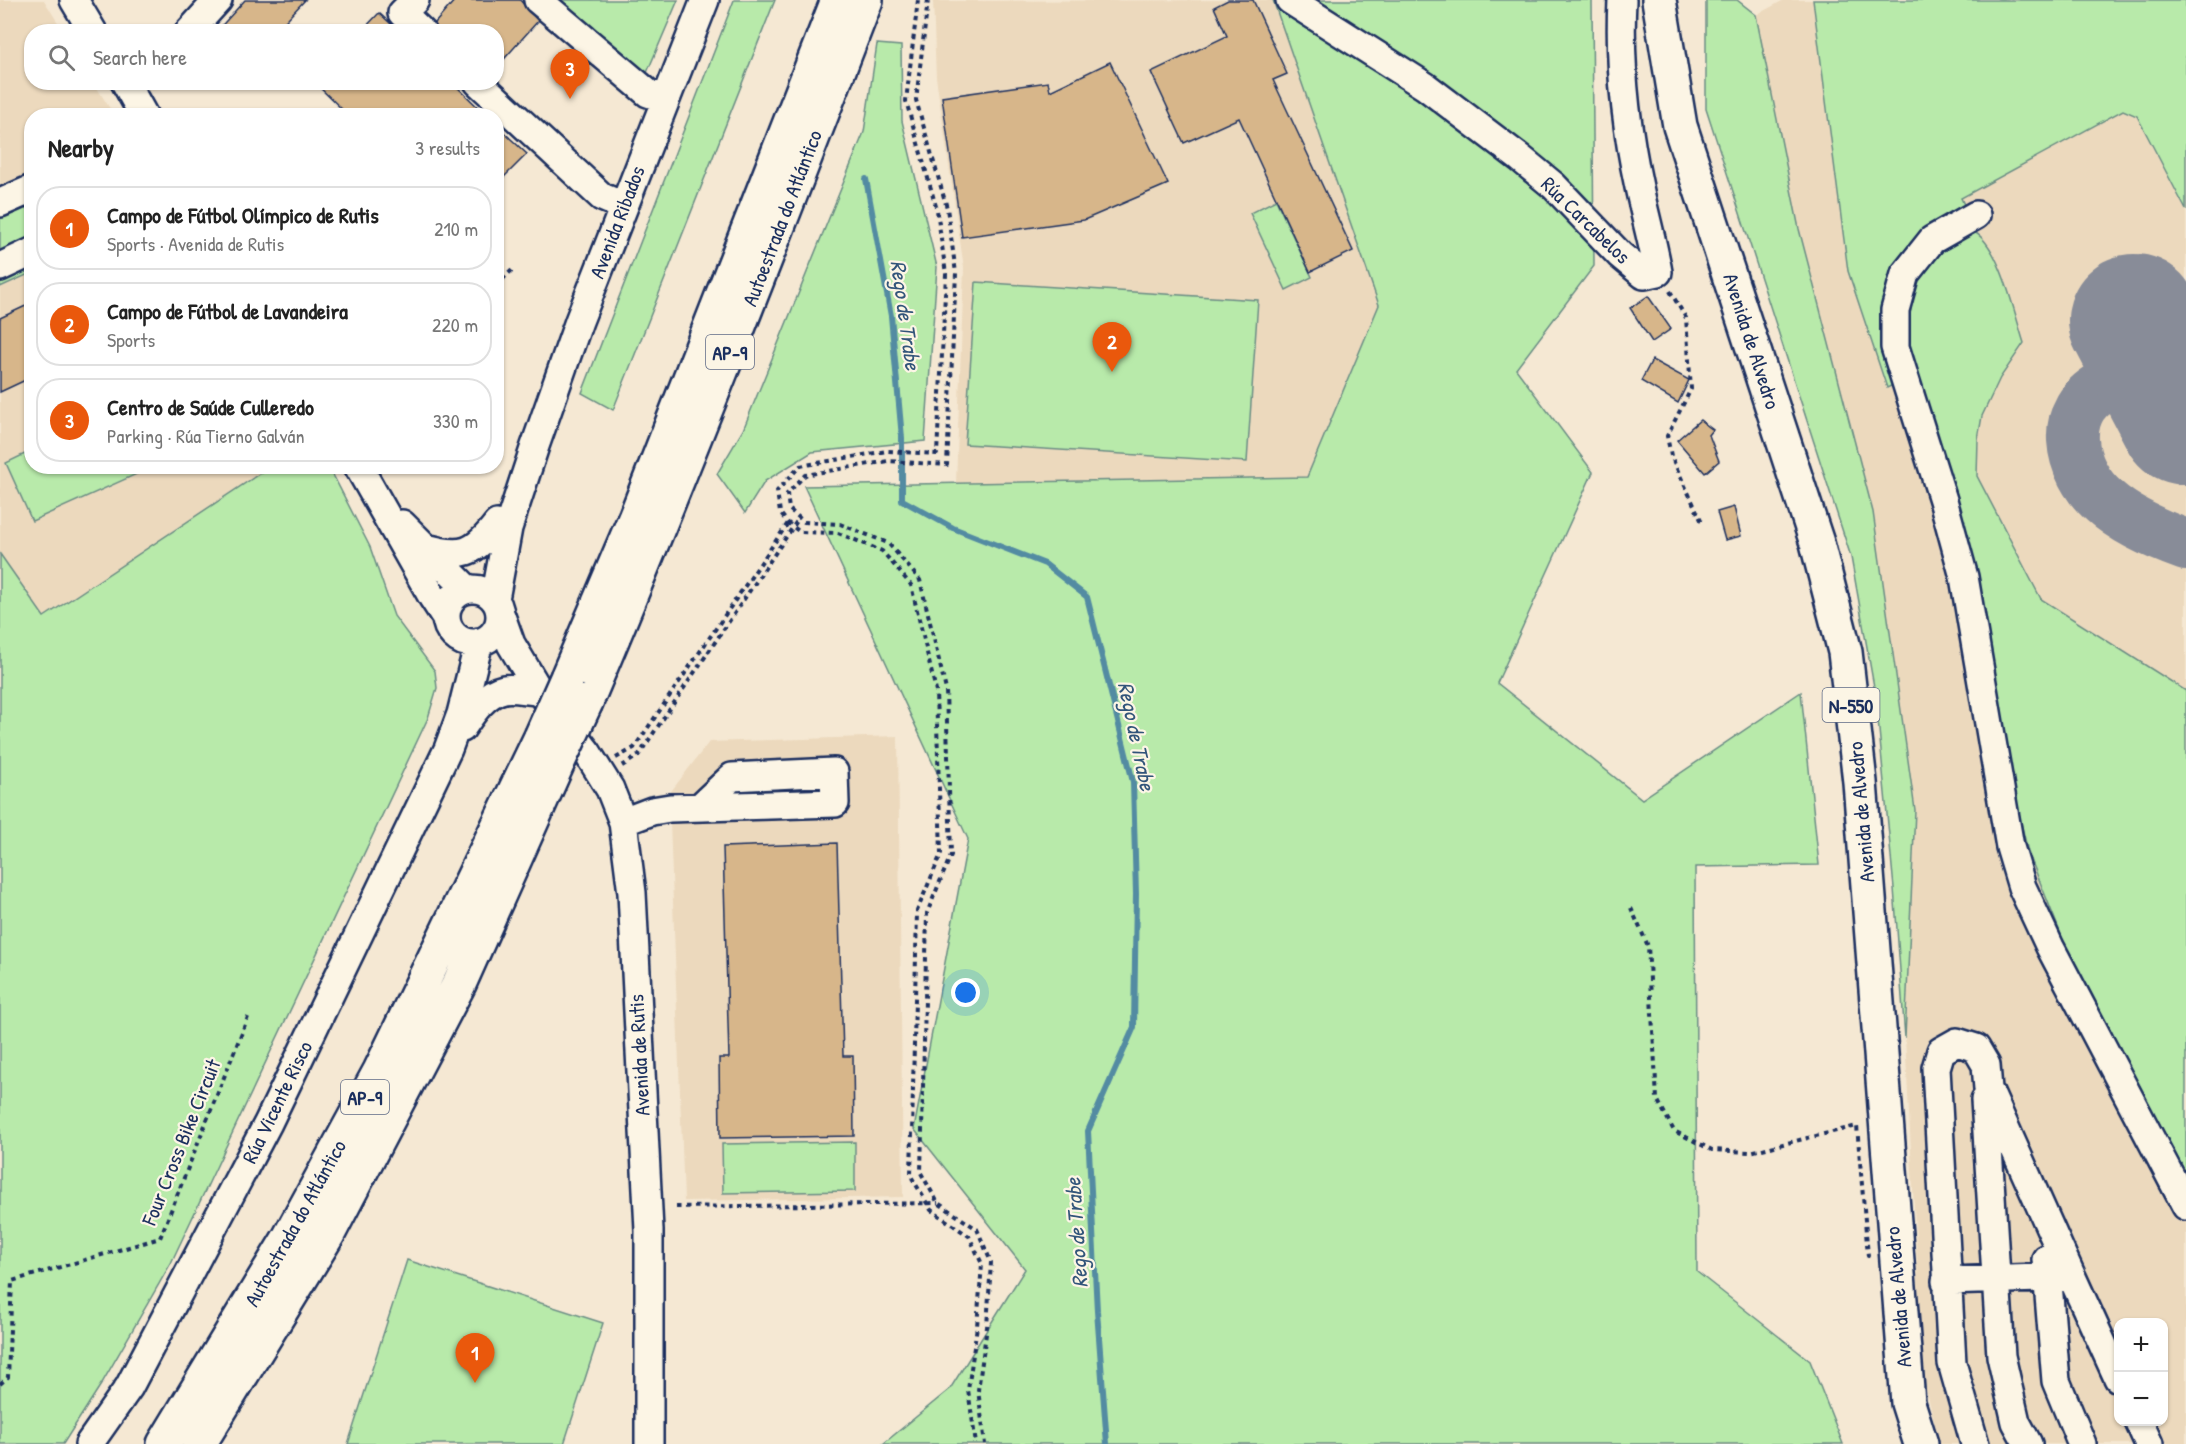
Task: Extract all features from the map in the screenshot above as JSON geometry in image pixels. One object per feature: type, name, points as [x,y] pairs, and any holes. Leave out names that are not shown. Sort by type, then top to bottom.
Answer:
[{"type":"highway","name":"Autoestrada do Atlántico","points":[[564,690],[636,516],[838,0]]},
{"type":"highway","name":"Autoestrada do Atlántico","points":[[564,690],[717,385],[866,0]]},
{"type":"highway","name":"Avenida de Alvedro","points":[[1659,0],[1680,126],[1817,543],[1845,652],[1860,782],[1894,1256],[1908,1402],[1921,1444]]},
{"type":"highway","name":"Avenida de Alvedro","points":[[1663,32],[1670,0]]},
{"type":"highway","name":"AP-9","points":[[550,748],[564,690]]},
{"type":"highway","name":"Autoestrada do Atlántico","points":[[164,1444],[289,1238],[380,1071],[550,748]]},
{"type":"highway","name":"Autoestrada do Atlántico","points":[[200,1444],[333,1224],[459,984],[550,748]]},
{"type":"highway","name":"Avenida de Alvedro","points":[[1902,1444],[1908,1402]]},
{"type":"street","points":[[74,0],[88,24]]},
{"type":"street","points":[[196,24],[218,0]]},
{"type":"street","points":[[414,24],[402,13],[415,0]]},
{"type":"street","points":[[538,0],[648,93],[665,99]]},
{"type":"street","name":"Avenida Ribados","points":[[484,598],[535,446],[623,206],[705,0]]},
{"type":"street","name":"Rúa Carcabelos","points":[[1290,0],[1425,86],[1520,158],[1554,186],[1620,255],[1644,275],[1658,272],[1638,185],[1626,99],[1620,31],[1622,0]]},
{"type":"street","points":[[131,90],[140,108]]},
{"type":"street","points":[[487,90],[602,197],[623,206]]},
{"type":"street","points":[[506,124],[543,157],[563,161]]},
{"type":"street","points":[[0,203],[24,192]]},
{"type":"street","points":[[1976,215],[1932,240],[1905,274],[1895,310],[1895,347],[1943,500],[1964,577],[2010,847],[2022,887],[2050,947],[2186,1206]]},
{"type":"street","points":[[0,267],[24,256]]},
{"type":"street","name":"Avenida Ribados","points":[[484,598],[497,524],[535,446]]},
{"type":"street","name":"Avenida de Rutis","points":[[363,474],[433,598],[466,635],[564,690]]},
{"type":"street","name":"Avenida de Rutis","points":[[381,504],[426,548],[484,598],[511,644],[564,690],[587,752],[605,766],[623,822],[632,893],[649,1230],[649,1444]]},
{"type":"street","points":[[426,548],[449,555],[467,552],[481,545],[497,524]]},
{"type":"street","points":[[484,598],[495,632],[466,635],[452,600],[484,598]]},
{"type":"street","name":"Rúa Vicente Risco","points":[[89,1444],[129,1387],[268,1124],[448,750],[466,635]]},
{"type":"street","points":[[448,750],[473,711],[486,699],[505,689],[564,690]]},
{"type":"street","points":[[623,822],[652,811],[700,807]]},
{"type":"street","points":[[1975,1444],[1952,1363],[1936,1068],[1941,1050],[1957,1042],[1976,1048],[1986,1065],[1988,1089],[2043,1215],[2059,1277],[2114,1372]]},
{"type":"street","points":[[1988,1089],[1984,1102],[2001,1356],[2016,1422],[2028,1444]]},
{"type":"street","points":[[1946,1281],[2059,1277]]},
{"type":"street","points":[[2059,1277],[2056,1381],[2082,1444]]},
{"type":"street","points":[[2141,1426],[2149,1444]]},
{"type":"path","points":[[918,0],[906,101],[937,210],[946,273],[937,454],[887,451],[800,466],[777,491],[780,513],[790,525],[800,532],[838,533],[882,551],[911,585],[936,691],[941,854],[917,911],[911,1176],[931,1210],[969,1236],[982,1264],[977,1326],[968,1390],[976,1444]]},
{"type":"path","points":[[928,0],[916,100],[947,208],[956,273],[947,465],[888,461],[804,475],[788,494],[789,509],[804,522],[840,524],[888,543],[920,580],[946,690],[951,855],[927,913],[921,1173],[938,1203],[977,1229],[992,1262],[987,1327],[978,1390],[986,1444]]},
{"type":"path","points":[[504,278],[513,268]]},
{"type":"path","points":[[1658,272],[1686,318],[1691,389],[1667,436],[1671,456],[1702,522]]},
{"type":"path","points":[[605,766],[634,748],[790,525],[799,518]]},
{"type":"path","points":[[605,766],[638,756],[790,525]]},
{"type":"path","points":[[1631,909],[1648,946],[1657,1099],[1674,1131],[1712,1150],[1750,1152],[1857,1126],[1868,1256],[1894,1256]]},
{"type":"path","name":"Four Cross Bike Circuit","points":[[0,1384],[8,1377],[12,1281],[160,1238],[248,1017]]},
{"type":"path","points":[[676,1207],[938,1203]]},
{"type":"shaded area","points":[[0,0],[44,0],[59,24],[24,24],[24,90],[98,90],[110,108],[24,108],[24,183],[0,195]]},
{"type":"shaded area","points":[[1273,0],[1379,305],[1307,477],[956,483],[964,268],[936,77],[933,1]]},
{"type":"shaded area","points":[[1784,0],[2186,0],[2186,1444],[1940,1444],[1923,1377],[1905,1038],[1915,810],[1873,512],[1799,229],[1756,15]]},
{"type":"shaded area","points":[[24,276],[24,474],[260,474],[44,617],[0,554],[0,288]]},
{"type":"shaded area","points":[[898,736],[903,1197],[684,1201],[669,794],[709,742]]},
{"type":"green space","points":[[552,0],[678,0],[643,82]]},
{"type":"green space","points":[[734,0],[775,0],[613,410],[582,393]]},
{"type":"green space","points":[[1273,0],[1592,0],[1594,266],[1516,369],[1593,472],[1497,683],[1642,799],[1801,692],[1819,865],[1695,867],[1697,1272],[1810,1361],[1843,1444],[883,1444],[950,1389],[1025,1269],[914,1129],[968,839],[804,486],[1307,477],[1379,305]]},
{"type":"green space","points":[[1706,0],[1737,0],[1756,15],[1799,229],[1873,512],[1915,810],[1905,1038],[1876,698],[1851,557],[1706,108]]},
{"type":"green space","points":[[1813,0],[2186,0],[2186,210],[2137,116],[2123,110],[1961,198],[1966,209],[1907,258],[1899,382],[1887,388],[1848,271]]},
{"type":"green space","points":[[877,44],[901,46],[902,121],[937,267],[925,441],[812,452],[765,481],[745,513],[717,474],[743,430],[864,132]]},
{"type":"green space","points":[[24,183],[24,276],[0,287],[0,195]]},
{"type":"green space","points":[[1276,200],[1312,277],[1286,290],[1250,213]]},
{"type":"green space","points":[[1974,232],[1992,251],[1999,266],[2024,343],[2000,378],[1982,416],[1978,439],[1977,476],[2041,599],[2186,691],[2186,1174],[2064,942],[2028,852],[1910,356],[1909,324],[1914,294],[1919,281],[1926,268],[1937,256]]},
{"type":"green space","points":[[976,282],[1258,300],[1247,462],[965,444]]},
{"type":"green space","points":[[24,454],[24,474],[137,474],[32,521],[6,463]]},
{"type":"green space","points":[[259,474],[333,474],[370,547],[394,616],[435,671],[437,688],[428,718],[171,1263],[102,1383],[63,1444],[0,1444],[0,554],[44,617]]},
{"type":"green space","points":[[855,1142],[855,1191],[723,1193],[722,1144]]},
{"type":"green space","points":[[407,1260],[603,1323],[564,1444],[348,1444]]},
{"type":"building","points":[[245,0],[305,0],[282,24],[223,24]]},
{"type":"building","points":[[455,0],[520,0],[538,21],[504,59],[504,24],[435,23]]},
{"type":"building","points":[[1228,0],[1253,0],[1287,74],[1273,80],[1353,251],[1310,272],[1239,118],[1184,143],[1151,72],[1227,36],[1214,7]]},
{"type":"building","points":[[379,13],[391,24],[369,24]]},
{"type":"building","points":[[1110,62],[1168,184],[1084,220],[962,237],[942,97],[1048,82],[1050,91]]},
{"type":"building","points":[[322,90],[460,90],[479,108],[341,108]]},
{"type":"building","points":[[504,132],[527,154],[504,177]]},
{"type":"building","points":[[1648,296],[1671,329],[1652,342],[1630,308]]},
{"type":"building","points":[[24,307],[24,381],[0,392],[0,318]]},
{"type":"building","points":[[1652,360],[1689,380],[1678,403],[1641,381]]},
{"type":"building","points":[[1700,420],[1713,430],[1709,435],[1719,461],[1705,473],[1677,440]]},
{"type":"building","points":[[1734,507],[1741,536],[1725,540],[1717,512]]},
{"type":"building","points":[[837,843],[843,1056],[853,1056],[854,1136],[720,1138],[719,1058],[729,1058],[723,847]]},
{"type":"waterway","name":"Rego de Trabe","points":[[866,179],[891,316],[902,438],[902,500],[953,528],[1045,564],[1087,597],[1133,782],[1136,894],[1134,1027],[1088,1131],[1097,1311],[1107,1444]]},
{"type":"taxiway","points":[[2159,368],[2133,374],[2091,395],[2080,408],[2074,424],[2073,440],[2076,457],[2083,474],[2092,489],[2105,502],[2123,516],[2143,527],[2186,545]]},
{"type":"runway","points":[[2134,320],[2186,419]]},
{"type":"place","name":"Centro de Saúde Culleredo","points":[[570,99]]},
{"type":"place","name":"Campo de Fútbol de Lavandeira","points":[[1112,372]]},
{"type":"place","name":"Campo de Fútbol Olímpico de Rutis","points":[[475,1383]]}]
